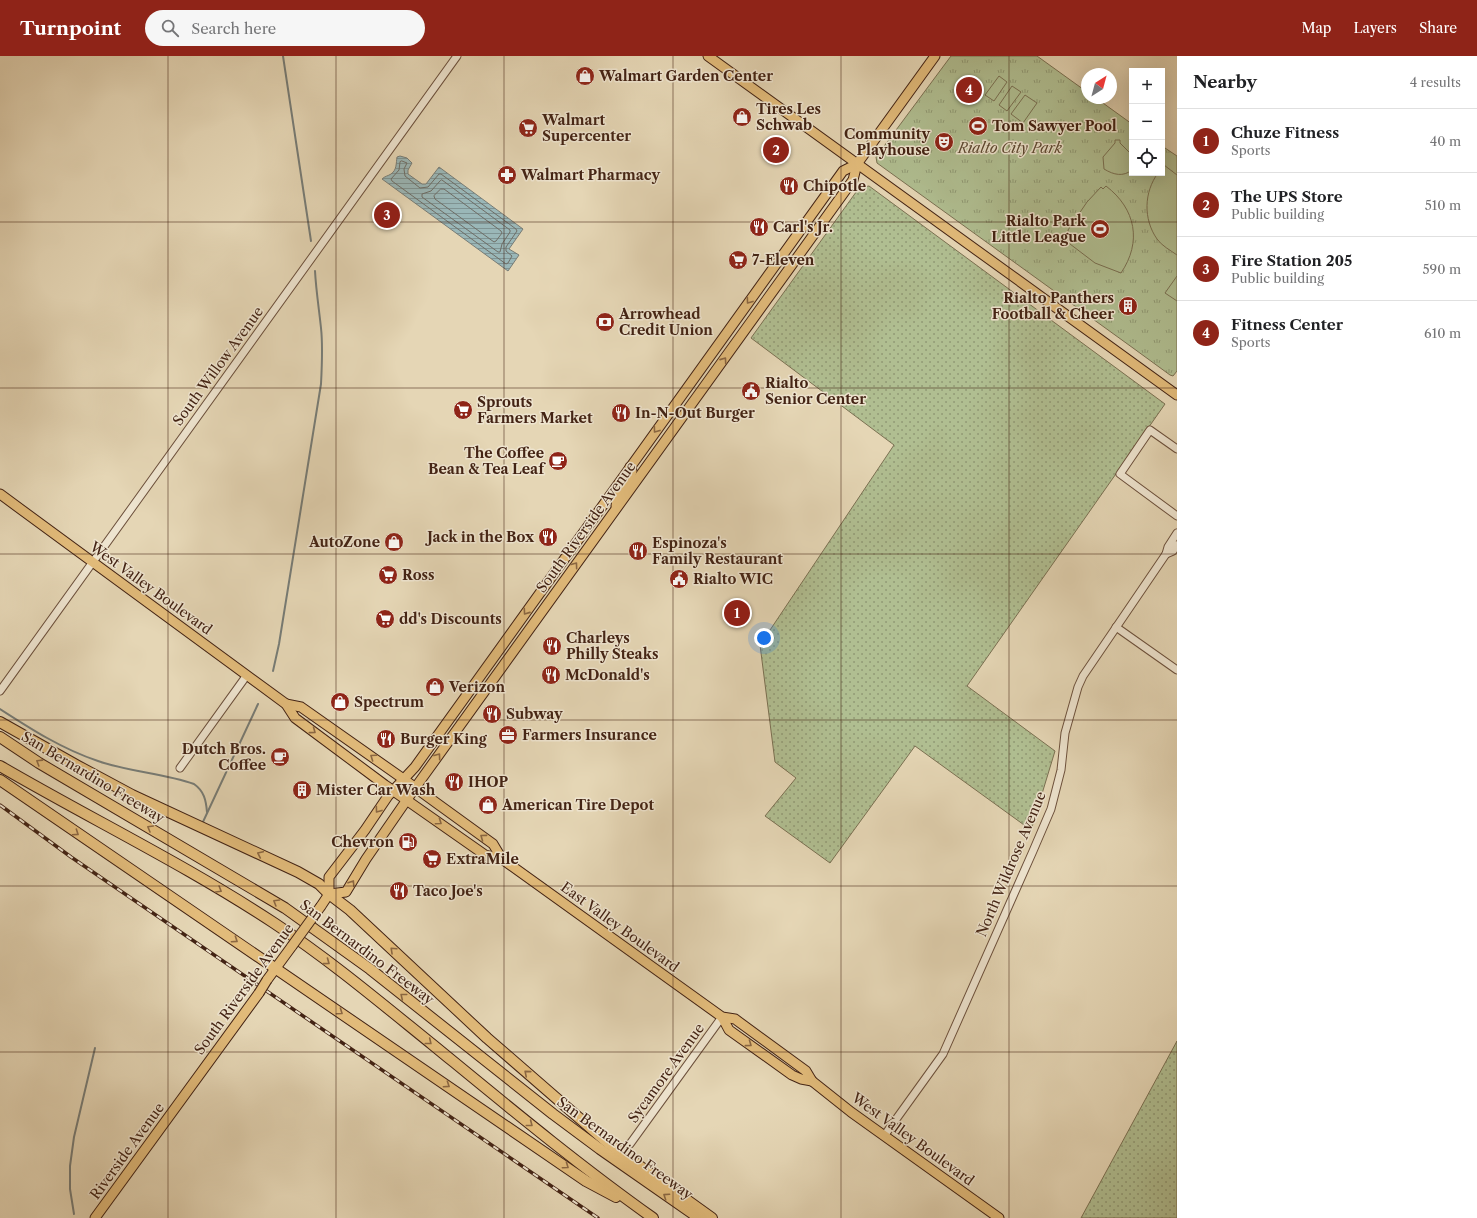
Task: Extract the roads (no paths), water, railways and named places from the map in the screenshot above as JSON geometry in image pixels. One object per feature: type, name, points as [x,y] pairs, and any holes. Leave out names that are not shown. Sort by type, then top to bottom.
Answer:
[{"type":"highway","points":[[0,722],[132,795],[298,872],[319,884],[329,894],[350,910],[487,1038],[609,1144],[712,1218]]},
{"type":"highway","name":"San Bernardino Freeway","points":[[0,737],[40,763],[286,908],[370,969],[559,1118],[626,1168],[699,1218]]},
{"type":"highway","points":[[0,766],[186,869],[275,923],[358,984],[521,1118],[653,1218]]},
{"type":"highway","points":[[0,780],[586,1180],[644,1212]]},
{"type":"main road","points":[[708,56],[1176,392]]},
{"type":"main road","name":"South Riverside Avenue","points":[[181,1100],[329,894],[329,877],[393,791],[410,784],[616,510],[853,180],[857,164],[935,56]]},
{"type":"main road","name":"South Riverside Avenue","points":[[329,894],[346,892],[404,798],[410,784],[630,467],[843,171],[857,164]]},
{"type":"main road","points":[[616,510],[616,500],[632,476],[630,467]]},
{"type":"main road","name":"West Valley Boulevard","points":[[0,494],[286,704],[295,718],[404,798]]},
{"type":"main road","name":"West Valley Boulevard","points":[[286,704],[301,707],[410,784]]},
{"type":"main road","name":"East Valley Boulevard","points":[[410,784],[493,844],[502,859]]},
{"type":"main road","name":"East Valley Boulevard","points":[[404,798],[485,855],[502,859],[722,1017]]},
{"type":"main road","name":"West Valley Boulevard","points":[[722,1017],[729,1030],[787,1071],[801,1079],[812,1081],[851,1112],[999,1218]]},
{"type":"main road","name":"Riverside Avenue","points":[[95,1218],[181,1100]]},
{"type":"street","name":"South Willow Avenue","points":[[0,691],[457,56]]},
{"type":"street","points":[[1177,449],[1150,430],[1120,474],[1177,516]]},
{"type":"street","name":"North Wildrose Avenue","points":[[884,1136],[946,1048],[1051,809],[1061,770],[1065,733],[1078,687],[1083,676],[1166,554],[1168,546],[1177,533]]},
{"type":"street","name":"North Wildrose Avenue","points":[[1166,554],[1173,550],[1177,545]]},
{"type":"street","points":[[1116,627],[1177,670]]},
{"type":"street","points":[[180,768],[247,675]]},
{"type":"street","name":"Sycamore Avenue","points":[[630,1144],[722,1017]]},
{"type":"water","points":[[400,156],[407,158],[412,163],[408,170],[408,174],[422,184],[426,184],[439,167],[523,229],[509,249],[519,255],[508,271],[382,179],[393,172],[396,166],[397,157]]},
{"type":"waterway","points":[[283,56],[311,241]]},
{"type":"waterway","points":[[273,671],[279,644],[321,384],[322,342],[315,271]]},
{"type":"waterway","points":[[202,824],[258,704]]},
{"type":"waterway","points":[[0,709],[23,724],[72,751],[110,765],[170,777],[194,784],[204,796],[207,812]]},
{"type":"waterway","points":[[74,1214],[70,1189],[70,1166],[74,1137],[95,1048]]},
{"type":"railway","points":[[0,805],[71,857],[598,1218]]},
{"type":"place","name":"Walmart Garden Center","points":[[585,76]]},
{"type":"place","name":"Fitness Center","points":[[969,90]]},
{"type":"place","name":"Tires Les Schwab","points":[[742,117]]},
{"type":"place","name":"Tom Sawyer Pool","points":[[978,126]]},
{"type":"place","name":"Walmart Supercenter","points":[[528,128]]},
{"type":"place","name":"Community Playhouse","points":[[944,142]]},
{"type":"place","name":"The UPS Store","points":[[776,150]]},
{"type":"place","name":"Walmart Pharmacy","points":[[507,175]]},
{"type":"place","name":"Chipotle","points":[[789,186]]},
{"type":"place","name":"Fire Station 205","points":[[387,215]]},
{"type":"place","name":"Carl's Jr.","points":[[759,227]]},
{"type":"place","name":"Rialto Park Little League","points":[[1100,229]]},
{"type":"place","name":"7-Eleven","points":[[738,260]]},
{"type":"place","name":"Rialto Panthers Football & Cheer","points":[[1128,306]]},
{"type":"place","name":"Arrowhead Credit Union","points":[[605,322]]},
{"type":"place","name":"Rialto Senior Center","points":[[751,391]]},
{"type":"place","name":"Sprouts Farmers Market","points":[[463,410]]},
{"type":"place","name":"In-N-Out Burger","points":[[621,413]]},
{"type":"place","name":"The Coffee Bean & Tea Leaf","points":[[558,461]]},
{"type":"place","name":"Jack in the Box","points":[[548,537]]},
{"type":"place","name":"AutoZone","points":[[394,542]]},
{"type":"place","name":"Espinoza's Family Restaurant","points":[[638,551]]},
{"type":"place","name":"Ross","points":[[388,575]]},
{"type":"place","name":"Rialto WIC","points":[[679,579]]},
{"type":"place","name":"Chuze Fitness","points":[[737,613]]},
{"type":"place","name":"dd's Discounts","points":[[385,619]]},
{"type":"place","name":"Charleys Philly Steaks","points":[[552,646]]},
{"type":"place","name":"McDonald's","points":[[551,675]]},
{"type":"place","name":"Verizon","points":[[435,687]]},
{"type":"place","name":"Spectrum","points":[[340,702]]},
{"type":"place","name":"Subway","points":[[492,714]]},
{"type":"place","name":"Farmers Insurance","points":[[508,735]]},
{"type":"place","name":"Burger King","points":[[386,739]]},
{"type":"place","name":"Dutch Bros. Coffee","points":[[280,757]]},
{"type":"place","name":"IHOP","points":[[454,782]]},
{"type":"place","name":"Mister Car Wash","points":[[302,790]]},
{"type":"place","name":"American Tire Depot","points":[[488,805]]},
{"type":"place","name":"Chevron","points":[[408,842]]},
{"type":"place","name":"ExtraMile","points":[[432,859]]},
{"type":"place","name":"Taco Joe's","points":[[399,891]]},
{"type":"park label","name":"Rialto City Park","points":[[1010,148]]}]
